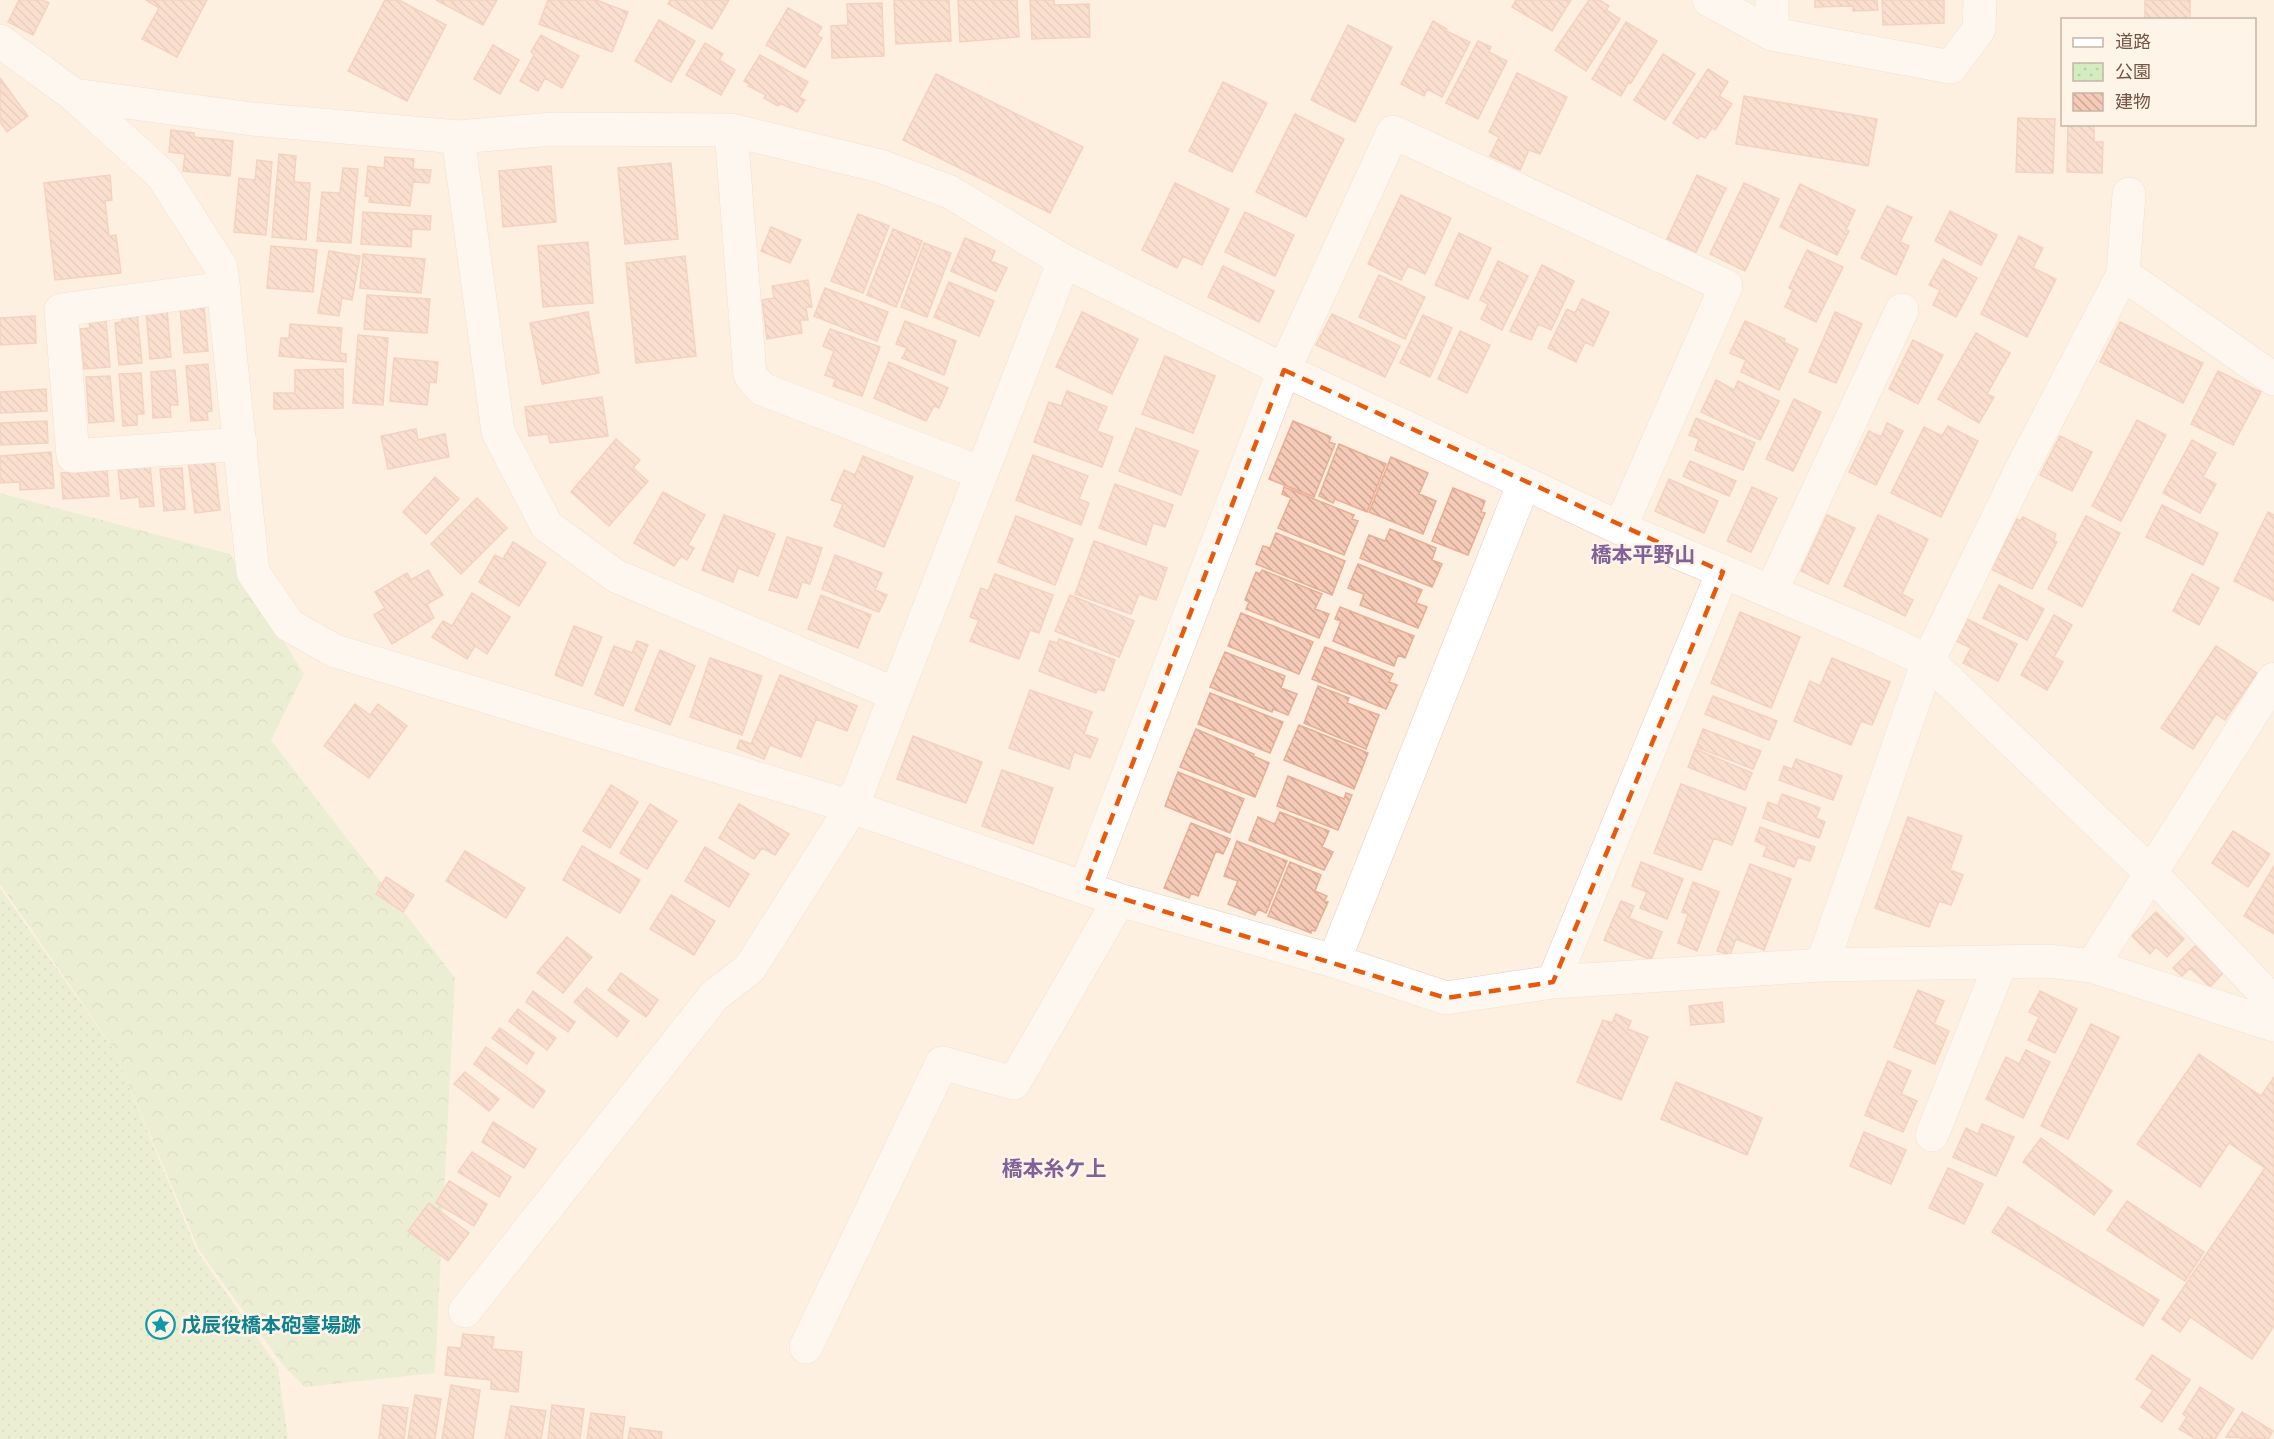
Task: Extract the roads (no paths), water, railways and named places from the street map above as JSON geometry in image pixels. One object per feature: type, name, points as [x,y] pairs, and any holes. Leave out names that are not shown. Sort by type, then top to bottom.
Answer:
[{"type":"street","points":[[1709,0],[1772,34],[1952,67],[1979,29],[1980,0]]},
{"type":"street","points":[[1772,0],[1772,34]]},
{"type":"street","points":[[0,41],[74,94],[162,175],[221,267],[253,572],[289,625],[335,651],[852,807],[1119,900],[1334,961],[1446,998],[1553,982],[1821,965],[2048,961],[2091,966],[2274,1026]]},
{"type":"street","points":[[74,94],[252,119],[458,137],[552,129],[731,130],[880,166],[950,192],[1064,261],[1284,370],[1620,528],[1873,635],[1928,661],[2151,873],[2274,1003]]},
{"type":"street","points":[[731,130],[750,375],[762,389],[981,474]]},
{"type":"street","points":[[1085,887],[1284,370],[1393,132],[1726,286],[1620,528]]},
{"type":"street","points":[[458,137],[498,432],[547,526],[616,576],[895,694]]},
{"type":"street","points":[[1821,965],[1928,661],[2023,466],[2123,274],[2129,194]]},
{"type":"street","points":[[465,1311],[714,996],[750,968],[852,807],[1064,261]]},
{"type":"street","points":[[2123,274],[2274,379]]},
{"type":"street","points":[[224,288],[61,309],[73,456],[241,444]]},
{"type":"street","points":[[1771,592],[1902,310]]},
{"type":"street","points":[[1334,961],[1524,483]]},
{"type":"street","points":[[1553,982],[1723,572]]},
{"type":"street","points":[[2091,966],[2274,679]]},
{"type":"street","points":[[806,1347],[942,1063],[1014,1083],[1119,900]]},
{"type":"street","points":[[1932,1135],[2001,962]]},
{"type":"place","name":"戊辰役橋本砲臺場跡","points":[[160,1325]]},
{"type":"district","name":"橋本平野山","points":[[1643,555]]},
{"type":"district","name":"橋本糸ケ上","points":[[1054,1169]]}]
